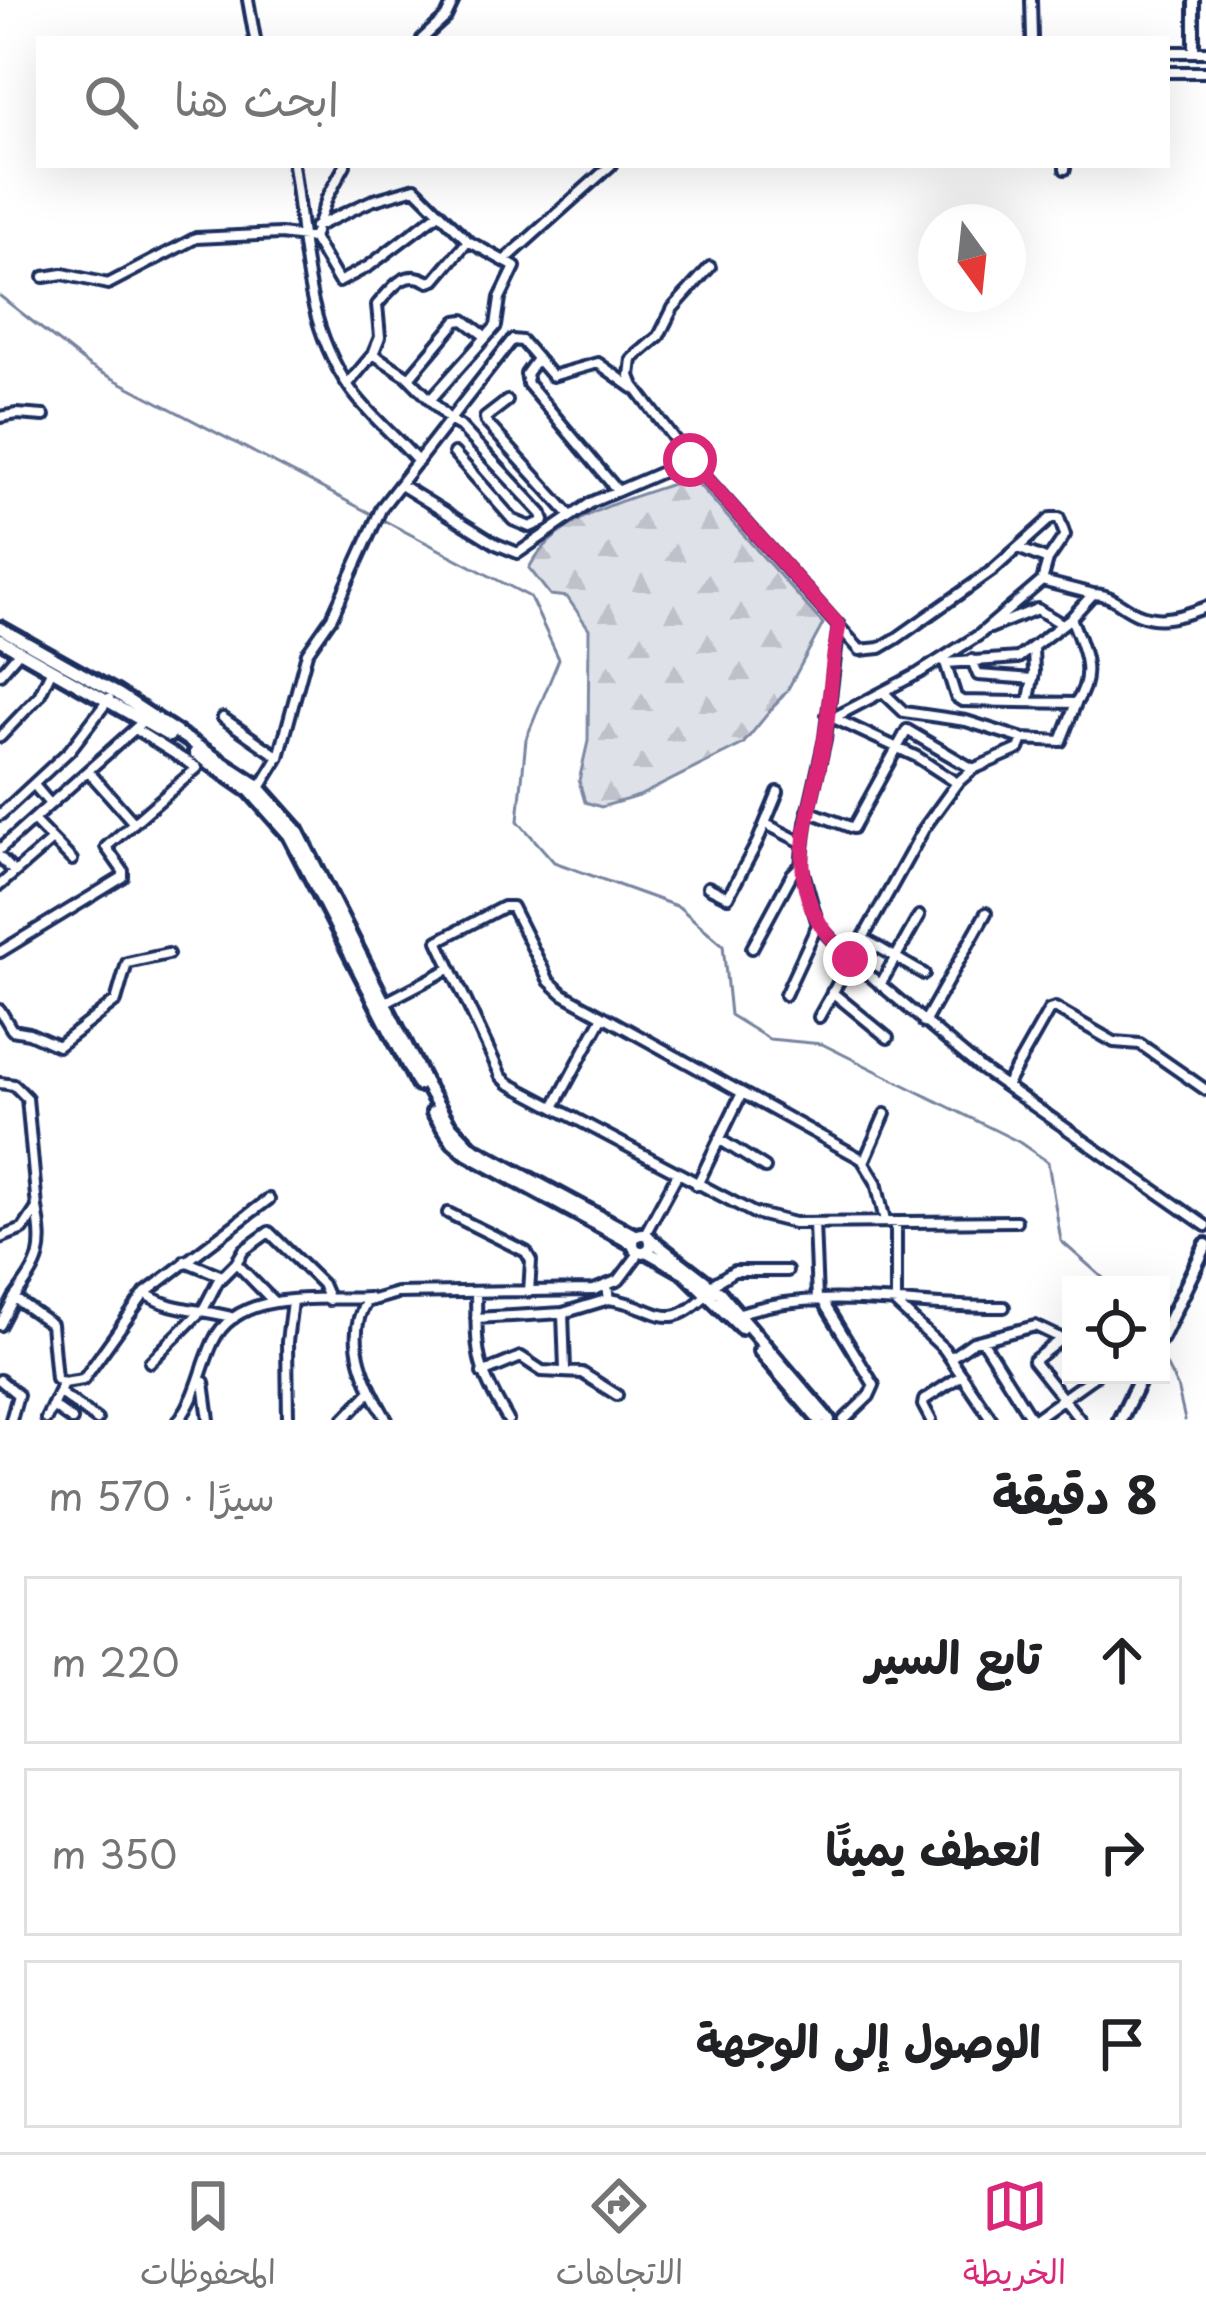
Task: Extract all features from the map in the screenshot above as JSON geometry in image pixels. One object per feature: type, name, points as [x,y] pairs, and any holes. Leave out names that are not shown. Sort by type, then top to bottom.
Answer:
[{"type":"main road","points":[[0,628],[260,793],[293,833],[440,1124],[460,1150],[642,1243],[710,1289],[737,1313],[830,1420]]},
{"type":"main road","points":[[0,640],[110,696],[139,725],[260,793]]},
{"type":"main road","points":[[1170,1323],[1202,1268],[1206,1245]]},
{"type":"main road","points":[[710,1289],[818,1420]]},
{"type":"main road","points":[[1120,1420],[1138,1384]]},
{"type":"street","points":[[248,0],[255,36]]},
{"type":"street","points":[[425,36],[446,17],[454,0]]},
{"type":"street","points":[[1031,0],[1032,36]]},
{"type":"street","points":[[1194,0],[1194,52]]},
{"type":"street","points":[[1170,52],[1206,52]]},
{"type":"street","points":[[1170,72],[1206,72]]},
{"type":"street","points":[[292,168],[308,291],[347,385],[418,462]]},
{"type":"street","points":[[344,168],[314,232],[335,279],[341,282],[406,241],[439,213]]},
{"type":"street","points":[[505,260],[607,168]]},
{"type":"street","points":[[44,277],[63,274],[108,284],[196,238],[300,236],[346,211],[408,188],[419,189],[468,241],[514,265],[516,273],[500,298],[498,321],[431,399]]},
{"type":"street","points":[[347,385],[373,354],[381,333],[377,305],[402,278],[414,275],[435,280],[468,241]]},
{"type":"street","points":[[635,389],[630,376],[632,359],[659,336],[673,308],[710,267]]},
{"type":"street","points":[[409,378],[457,321],[464,320],[485,336]]},
{"type":"street","points":[[260,793],[279,757],[308,653],[332,617],[382,507],[514,338],[554,376],[582,364],[601,364],[635,389],[690,460],[860,650],[880,648],[993,570],[1051,518],[1059,518],[1065,535],[1048,560],[1042,581],[988,628],[945,660],[830,717]]},
{"type":"street","points":[[373,354],[409,378],[499,464],[544,521],[530,527],[513,520],[454,453]]},
{"type":"street","points":[[537,359],[526,374],[528,385],[617,490]]},
{"type":"street","points":[[507,401],[485,422],[570,515]]},
{"type":"street","points":[[0,417],[44,416]]},
{"type":"street","points":[[401,485],[518,554],[548,536],[570,515],[690,460]]},
{"type":"street","points":[[1018,548],[1048,560]]},
{"type":"street","points":[[1042,581],[1112,597],[1134,613],[1155,618],[1178,618],[1206,607]]},
{"type":"street","points":[[945,660],[1018,658],[1093,594]]},
{"type":"street","points":[[883,692],[904,712],[966,721],[1023,739],[1060,741],[1088,673],[1087,659],[1066,621],[1037,609],[988,628]]},
{"type":"street","points":[[839,626],[830,717],[801,865],[818,925],[924,1023],[1206,1226]]},
{"type":"street","points":[[1029,699],[1033,647]]},
{"type":"street","points":[[0,674],[20,650]]},
{"type":"street","points":[[945,660],[959,700],[1076,703]]},
{"type":"street","points":[[972,660],[978,675],[1033,680]]},
{"type":"street","points":[[0,737],[39,696],[52,668]]},
{"type":"street","points":[[0,815],[70,750],[110,696]]},
{"type":"street","points":[[830,717],[898,747],[957,784]]},
{"type":"street","points":[[223,718],[279,757]]},
{"type":"street","points":[[0,952],[123,877],[124,871],[106,847],[197,769],[139,725],[0,853],[14,872]]},
{"type":"street","points":[[808,811],[853,828],[908,730],[973,769]]},
{"type":"street","points":[[819,1016],[925,827],[973,769],[1015,752],[1023,739]]},
{"type":"street","points":[[88,771],[134,823]]},
{"type":"street","points":[[34,785],[50,804]]},
{"type":"street","points":[[708,887],[728,897],[778,792]]},
{"type":"street","points":[[33,820],[72,860]]},
{"type":"street","points":[[766,824],[803,843]]},
{"type":"street","points":[[0,885],[52,840]]},
{"type":"street","points":[[752,948],[801,865]]},
{"type":"street","points":[[885,1221],[876,1182],[864,1162],[602,1018],[549,981],[512,907],[503,907],[438,941],[501,1076],[524,1094],[754,1214],[814,1222],[1016,1221]]},
{"type":"street","points":[[924,1023],[986,913]]},
{"type":"street","points":[[880,985],[919,916]]},
{"type":"street","points":[[785,995],[818,925]]},
{"type":"street","points":[[864,939],[924,974]]},
{"type":"street","points":[[0,1010],[12,1030],[58,1046],[116,1001],[127,963],[168,954]]},
{"type":"street","points":[[381,1004],[449,969]]},
{"type":"street","points":[[832,992],[888,1038]]},
{"type":"street","points":[[1006,1086],[1055,1007],[1114,1042],[1138,1042],[1206,1090]]},
{"type":"street","points":[[554,1107],[602,1018]]},
{"type":"street","points":[[0,1083],[14,1085],[27,1098],[42,1239],[39,1261],[0,1325]]},
{"type":"street","points":[[697,1184],[741,1094]]},
{"type":"street","points":[[864,1162],[885,1114]]},
{"type":"street","points":[[719,1139],[765,1168]]},
{"type":"street","points":[[179,1420],[197,1394],[214,1339],[235,1318],[274,1302],[607,1287],[628,1271],[677,1175]]},
{"type":"street","points":[[46,1419],[62,1388],[82,1380],[145,1293],[269,1199]]},
{"type":"street","points":[[0,1238],[23,1228],[37,1208]]},
{"type":"street","points":[[448,1213],[526,1252],[531,1261],[529,1292]]},
{"type":"street","points":[[814,1222],[819,1299],[874,1385],[844,1420]]},
{"type":"street","points":[[896,1222],[896,1301],[950,1358],[992,1420]]},
{"type":"street","points":[[150,1362],[204,1308],[244,1250],[269,1232],[322,1284],[329,1300]]},
{"type":"street","points":[[185,1261],[222,1276]]},
{"type":"street","points":[[236,1263],[274,1302]]},
{"type":"street","points":[[476,1318],[563,1313],[609,1299],[677,1317],[688,1313],[734,1271],[787,1271]]},
{"type":"street","points":[[607,1287],[609,1299]]},
{"type":"street","points":[[145,1293],[169,1307],[204,1308],[235,1318]]},
{"type":"street","points":[[476,1293],[475,1348],[504,1419]]},
{"type":"street","points":[[14,1298],[51,1324],[56,1379],[98,1420]]},
{"type":"street","points":[[373,1298],[361,1310],[357,1342],[370,1392],[387,1420]]},
{"type":"street","points":[[737,1313],[766,1304],[819,1299],[1004,1307]]},
{"type":"street","points":[[287,1420],[292,1301]]},
{"type":"street","points":[[563,1313],[565,1369]]},
{"type":"street","points":[[950,1358],[982,1340],[1036,1326],[1062,1339]]},
{"type":"street","points":[[982,1340],[1037,1419],[1084,1384]]},
{"type":"street","points":[[1062,1343],[1033,1361],[1080,1420]]},
{"type":"street","points":[[482,1373],[521,1357],[542,1371],[565,1369],[589,1376],[617,1396]]},
{"type":"street","points":[[203,1374],[209,1420]]},
{"type":"street","points":[[931,1420],[924,1400],[962,1375]]},
{"type":"street","points":[[0,1380],[18,1395],[11,1420]]},
{"type":"street","points":[[344,1420],[370,1392]]},
{"type":"street","points":[[54,1406],[72,1420]]},
{"type":"green space","points":[[692,477],[823,624],[788,689],[743,744],[639,796],[601,807],[585,802],[579,781],[588,741],[589,629],[567,597],[550,595],[529,568],[542,549],[579,520]]},
{"type":"waterway","points":[[0,296],[89,366],[530,597],[559,659],[526,739],[518,821],[554,862],[679,907],[723,945],[730,1015],[769,1039],[822,1044],[1019,1142],[1048,1162],[1061,1241],[1101,1276]]},
{"type":"waterway","points":[[1170,1372],[1185,1420]]},
{"type":"route","points":[[690,460],[839,626],[825,739],[801,865],[818,925],[850,959]]}]
